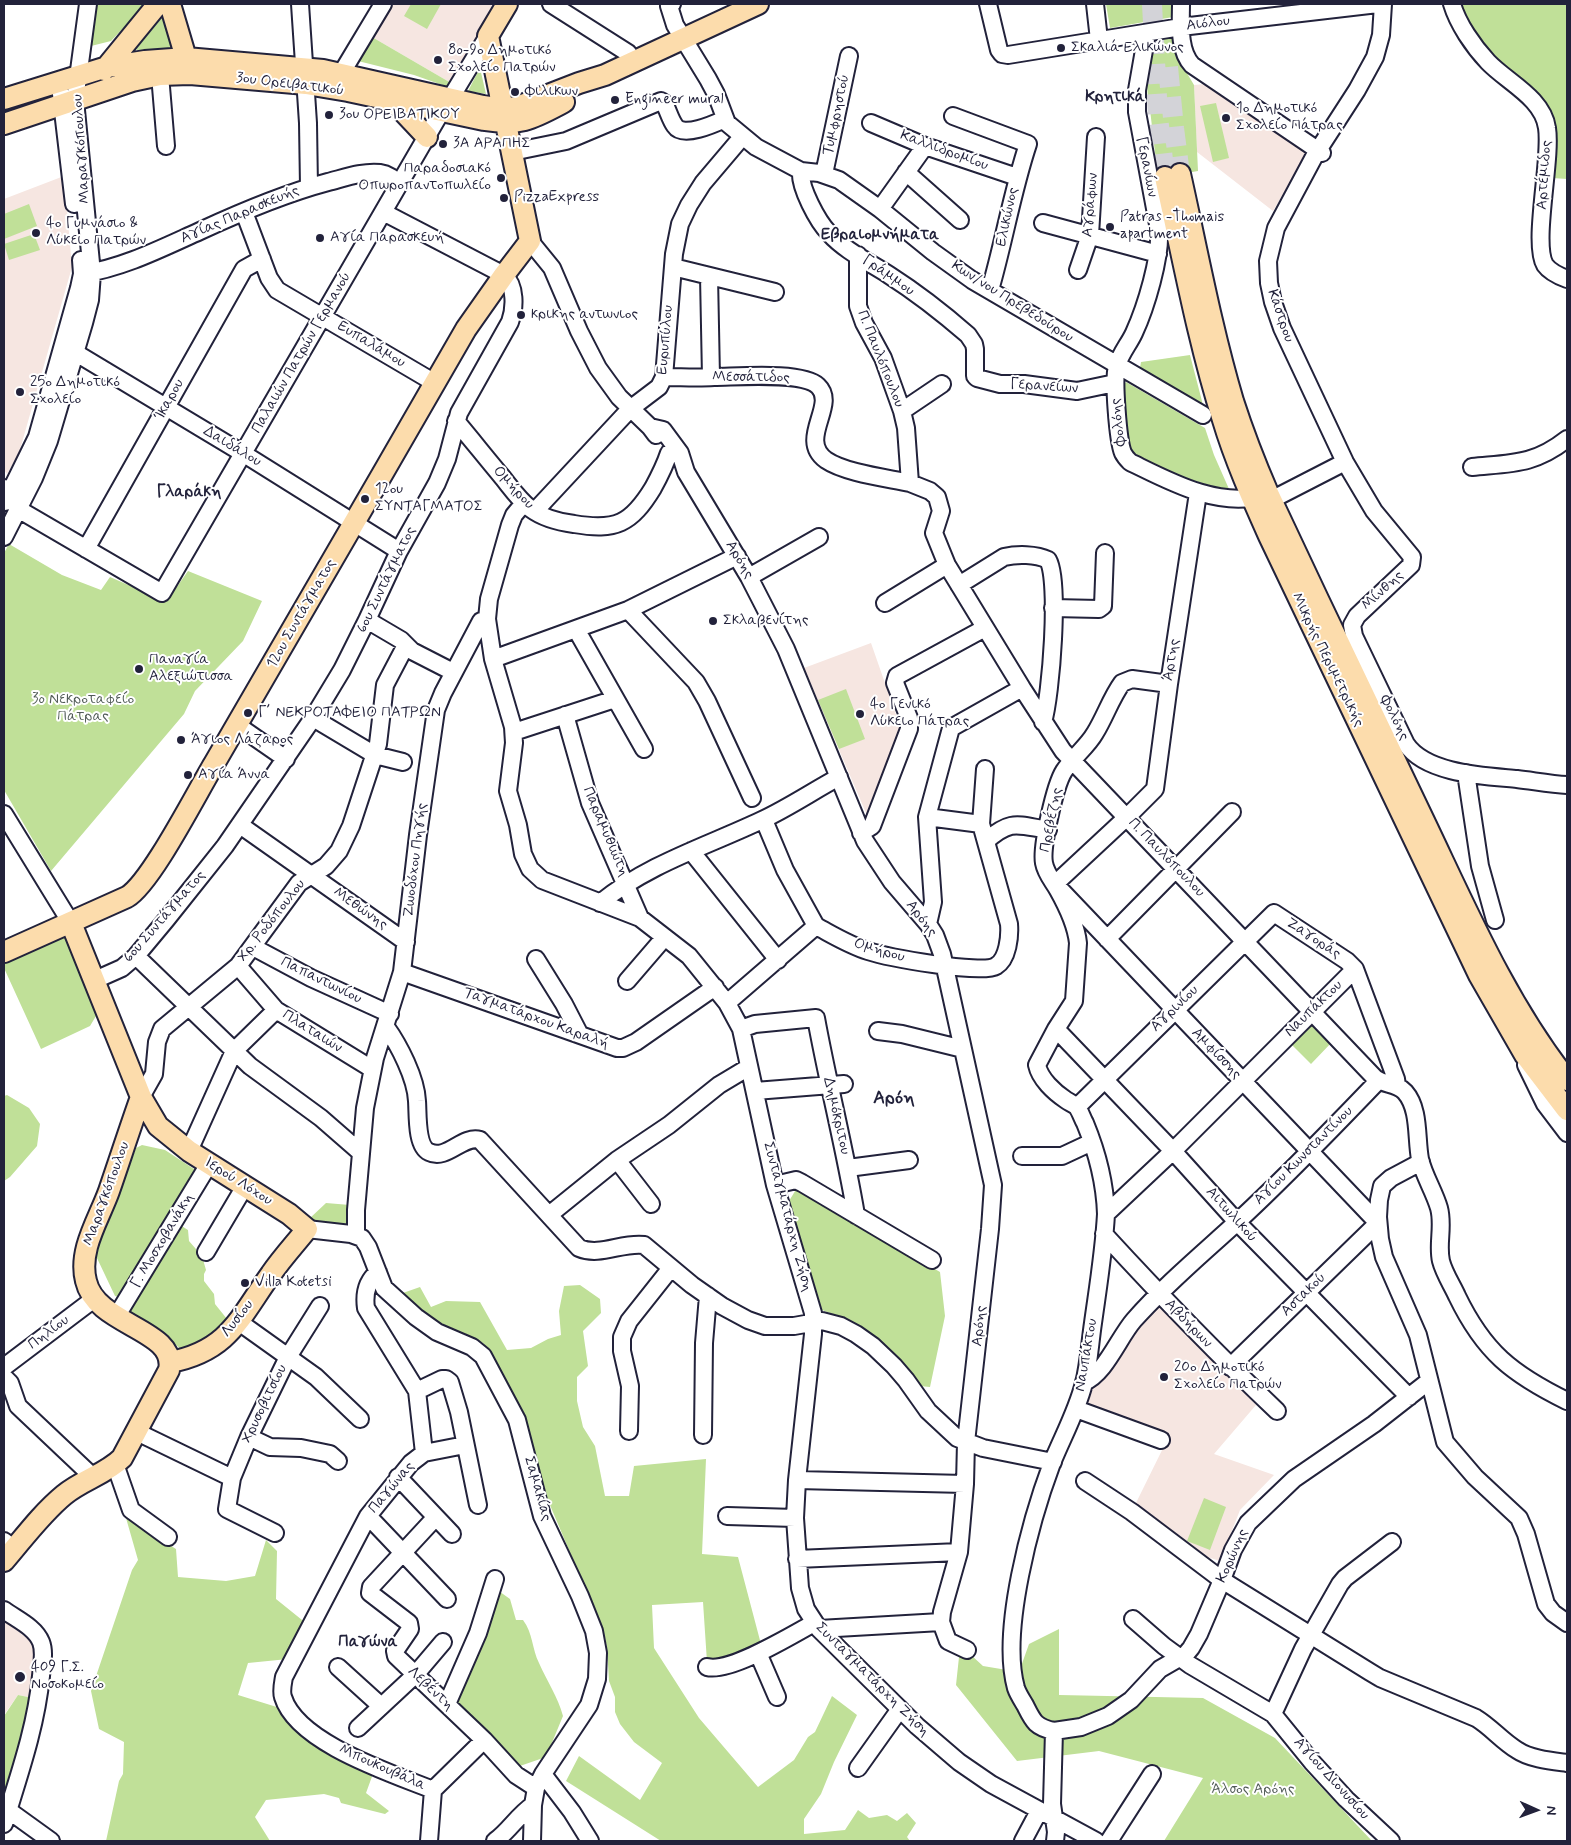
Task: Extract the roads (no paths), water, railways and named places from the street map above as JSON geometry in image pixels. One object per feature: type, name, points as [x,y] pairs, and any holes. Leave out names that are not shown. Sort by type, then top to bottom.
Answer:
[{"type":"main road","points":[[69,103],[107,67],[158,4]]},
{"type":"main road","points":[[170,4],[186,58]]},
{"type":"main road","name":"Παλαιών Πατρών Γερμανού","points":[[488,36],[507,4]]},
{"type":"main road","points":[[505,116],[520,122],[537,116],[580,93],[605,75],[758,4]]},
{"type":"main road","points":[[488,36],[530,242],[504,275]]},
{"type":"main road","name":"3ου Ορειβατικού","points":[[4,99],[107,67],[159,59],[186,58],[305,76],[348,91],[394,102],[446,105]]},
{"type":"main road","name":"3ου Ορειβατικού","points":[[4,124],[132,80],[160,75],[190,74],[305,76],[342,74],[446,105],[505,116]]},
{"type":"main road","points":[[394,102],[427,137]]},
{"type":"main road","name":"Μικρής Περιμετρικής","points":[[1173,176],[1204,354],[1229,440],[1264,497],[1478,935],[1518,1007],[1544,1049],[1567,1080]]},
{"type":"main road","name":"12ου Συντάγματος","points":[[4,952],[71,923],[127,896],[138,888],[167,844],[237,725],[476,313],[504,275]]},
{"type":"main road","name":"Μικρής Περιμετρικής","points":[[1264,497],[1268,536],[1459,934],[1514,1037],[1567,1110]]},
{"type":"main road","points":[[71,923],[142,1097]]},
{"type":"main road","name":"Ιερού Λόχου","points":[[142,1097],[161,1130],[189,1151],[289,1214],[308,1229]]},
{"type":"main road","name":"Μαραγκόπουλου","points":[[142,1097],[86,1251],[84,1266],[86,1281],[94,1299],[116,1317],[154,1339],[167,1353],[170,1362]]},
{"type":"main road","name":"Λυσίου","points":[[170,1362],[186,1359],[210,1348],[226,1337],[239,1322],[277,1264],[308,1229]]},
{"type":"main road","points":[[7,1550],[64,1495],[77,1485],[115,1464],[128,1450],[166,1376],[170,1362]]},
{"type":"street","name":"Μαραγκόπουλου","points":[[69,103],[78,75],[88,4]]},
{"type":"street","points":[[300,4],[309,187]]},
{"type":"street","points":[[342,74],[383,4]]},
{"type":"street","points":[[552,4],[628,53],[634,61]]},
{"type":"street","points":[[670,4],[675,25],[716,94],[725,120],[742,137],[763,152],[801,172]]},
{"type":"street","name":"Αιόλου","points":[[988,4],[999,50],[1002,54],[1008,55],[1182,27],[1378,4]]},
{"type":"street","points":[[1095,4],[1099,40]]},
{"type":"street","points":[[1181,4],[1185,53],[1192,65],[1320,152]]},
{"type":"street","name":"Κάστρου","points":[[1383,4],[1381,35],[1375,57],[1276,228],[1268,261],[1269,283],[1282,328],[1344,462],[1374,511],[1411,555],[1412,563]]},
{"type":"street","name":"Αρτέμιδος","points":[[1452,4],[1458,18],[1486,60],[1535,103],[1543,114],[1548,133],[1542,227],[1543,260],[1550,270],[1567,278]]},
{"type":"street","name":"Γερανίων","points":[[1115,383],[1117,365],[1138,324],[1158,254],[1158,230],[1137,112],[1137,90],[1147,33]]},
{"type":"street","name":"Παλαιών Πατρών Γερμανού","points":[[86,549],[162,593],[414,159],[488,36]]},
{"type":"street","name":"Τυμφρηστού","points":[[824,174],[849,56]]},
{"type":"street","points":[[160,75],[166,146]]},
{"type":"street","name":"Μαραγκόπουλου","points":[[4,536],[9,499],[45,452],[69,349],[90,300],[69,103],[60,81]]},
{"type":"street","points":[[512,152],[574,139],[661,101],[664,103],[676,127],[681,130],[702,128],[725,120]]},
{"type":"street","name":"Ελικώνος","points":[[953,116],[1028,144],[1017,177],[990,290]]},
{"type":"street","name":"Καλλιδρομίου","points":[[871,123],[925,146],[1017,177]]},
{"type":"street","name":"Ευρυπύλου","points":[[530,507],[630,409],[659,387],[664,377],[677,232],[689,205],[709,175],[742,137]]},
{"type":"street","name":"Αγράφων","points":[[1078,270],[1090,235],[1096,137]]},
{"type":"street","points":[[880,209],[925,146]]},
{"type":"street","points":[[400,184],[384,174],[404,158],[414,159]]},
{"type":"street","name":"Κων/νου Πρεβεδούρου","points":[[801,172],[808,171],[824,174],[839,180],[880,209],[948,263],[990,290],[1203,415]]},
{"type":"street","name":"Γράμμου","points":[[801,172],[805,192],[823,226],[831,235],[891,276],[968,335],[975,349],[975,376]]},
{"type":"street","points":[[906,172],[960,220]]},
{"type":"street","name":"Αγίας Παρασκευής","points":[[87,273],[158,251],[244,212],[309,187],[367,173],[384,174]]},
{"type":"street","name":"Ευπαλάμου","points":[[244,212],[269,278],[276,290],[435,383]]},
{"type":"street","points":[[383,212],[504,275]]},
{"type":"street","points":[[1043,222],[1158,254]]},
{"type":"street","points":[[530,242],[552,268],[579,332],[598,368],[615,393],[630,409]]},
{"type":"street","name":"Π. Παυλόπουλου","points":[[858,255],[860,314],[882,358],[902,411],[906,428],[910,483],[930,491],[937,497],[940,510],[934,533],[947,565],[1043,722],[1071,762],[1127,817],[1378,1081]]},
{"type":"street","name":"Ίκαρου","points":[[86,549],[244,269],[262,259]]},
{"type":"street","points":[[673,267],[775,292]]},
{"type":"street","name":"6ου Συντάγματος","points":[[95,980],[122,968],[136,956],[215,859],[313,718],[342,670],[368,620],[399,551],[437,482],[447,459],[456,421],[511,319],[513,293],[510,281],[504,275]]},
{"type":"street","points":[[709,276],[711,377]]},
{"type":"street","name":"Δαιδάλου","points":[[69,349],[244,454],[399,551]]},
{"type":"street","name":"Μεσσάτιδος","points":[[664,377],[776,376],[814,383],[822,391],[824,401],[815,438],[821,456],[844,468],[910,483]]},
{"type":"street","name":"Γερανείων","points":[[975,376],[982,380],[1000,384],[1024,384],[1077,391],[1115,383]]},
{"type":"street","name":"Φολόης","points":[[1115,383],[1120,444],[1126,459],[1179,486],[1198,493],[1239,499],[1264,497]]},
{"type":"street","points":[[902,411],[942,384]]},
{"type":"street","name":"Αρόης","points":[[630,409],[650,427],[686,472],[749,577],[786,649],[861,833],[883,870],[928,924],[937,939],[946,966],[993,1185],[990,1229],[966,1442],[964,1509],[959,1552],[942,1612],[941,1622]]},
{"type":"street","name":"Ομήρου","points":[[456,421],[530,507],[558,521],[584,525],[604,526],[625,521],[634,515],[647,498],[661,474],[669,453]]},
{"type":"street","name":"Αρόης","points":[[650,427],[663,430],[680,453],[686,472]]},
{"type":"street","points":[[1472,467],[1535,459],[1567,440]]},
{"type":"street","points":[[1264,497],[1344,462]]},
{"type":"street","name":"Άρτης","points":[[1055,884],[1155,789],[1198,493]]},
{"type":"street","points":[[9,499],[86,549]]},
{"type":"street","points":[[487,619],[489,599],[510,525],[514,515],[530,507]]},
{"type":"street","points":[[749,577],[819,537]]},
{"type":"street","points":[[1053,608],[1099,609],[1103,606],[1105,553]]},
{"type":"street","points":[[493,659],[628,610],[737,556]]},
{"type":"street","points":[[959,586],[1004,557],[1043,558],[1048,560],[1052,569],[1053,608],[1050,693],[1043,722]]},
{"type":"street","name":"Μίνθης","points":[[1354,620],[1412,563]]},
{"type":"street","points":[[885,603],[947,565]]},
{"type":"street","points":[[628,610],[696,682],[707,701],[752,798]]},
{"type":"street","name":"Συνταγματάρχη Ζήση","points":[[487,619],[493,659],[514,732],[508,791],[518,825],[520,846],[526,861],[533,872],[542,880],[640,918],[689,956],[727,1002],[741,1029],[775,1185],[808,1295],[813,1321],[795,1518],[801,1596],[817,1626],[900,1709],[959,1762],[991,1784],[1096,1841]]},
{"type":"street","name":"Ζωοδόχου Πηγής","points":[[356,1235],[356,1210],[363,1119],[372,1069],[402,972],[418,835],[436,710],[453,672],[480,621],[487,619]]},
{"type":"street","points":[[368,620],[390,632],[412,651],[453,672]]},
{"type":"street","name":"Φολόης","points":[[1354,620],[1352,626],[1354,636],[1408,747],[1415,754],[1431,763],[1466,773],[1567,785]]},
{"type":"street","points":[[861,833],[872,826],[909,729],[908,718],[895,683],[897,676],[985,628]]},
{"type":"street","points":[[576,629],[644,749]]},
{"type":"street","name":"Χρ. Ροδόπουλου","points":[[142,1097],[154,1074],[157,1042],[160,1032],[238,966],[299,883],[310,874],[326,866],[339,851],[351,826],[375,755],[384,690],[406,645]]},
{"type":"street","name":"Πρεβέζης","points":[[1076,1107],[1049,1086],[1037,1065],[1056,1029],[1074,1001],[1078,943],[1072,919],[1044,864],[1044,848],[1057,788],[1064,771],[1096,732],[1122,683],[1132,679],[1169,684]]},
{"type":"street","points":[[928,924],[933,902],[927,817],[951,728],[1022,688]]},
{"type":"street","points":[[514,732],[615,699]]},
{"type":"street","name":"Παραμυθιώτη","points":[[566,715],[590,803],[640,918]]},
{"type":"street","points":[[313,718],[375,755],[403,762]]},
{"type":"street","points":[[237,725],[286,758]]},
{"type":"street","points":[[985,769],[981,824],[986,841],[1002,828],[1014,824],[1048,830]]},
{"type":"street","points":[[1466,773],[1480,866],[1495,920]]},
{"type":"street","points":[[600,903],[626,883],[647,871],[764,820],[839,777]]},
{"type":"street","points":[[1107,939],[1232,812]]},
{"type":"street","points":[[4,814],[71,923]]},
{"type":"street","points":[[927,817],[981,824]]},
{"type":"street","points":[[727,1002],[816,926],[785,870],[764,820]]},
{"type":"street","name":"Μεθώνης","points":[[240,825],[406,942]]},
{"type":"street","name":"Ομήρου","points":[[816,926],[870,952],[946,966],[993,968],[1000,963],[1010,935],[1009,924],[986,841]]},
{"type":"street","points":[[691,851],[778,960]]},
{"type":"street","name":"Αμφίσσης","points":[[1055,884],[1378,1223]]},
{"type":"street","name":"Αγρινίου","points":[[1076,1107],[1274,913]]},
{"type":"street","name":"Ζαγοράς","points":[[1274,913],[1354,967]]},
{"type":"street","points":[[627,981],[664,938]]},
{"type":"street","name":"Παπαντωνίου","points":[[252,947],[388,1020]]},
{"type":"street","points":[[136,956],[250,1066],[321,1118],[360,1152]]},
{"type":"street","points":[[536,959],[564,1004],[580,1035]]},
{"type":"street","name":"Πλαταιών","points":[[238,966],[276,1010],[372,1069]]},
{"type":"street","points":[[1354,967],[1397,1086]]},
{"type":"street","name":"Ναυπάκτου","points":[[1054,1731],[1041,1728],[1034,1723],[1016,1689],[1012,1659],[1012,1630],[1016,1600],[1030,1533],[1053,1462],[1076,1409],[1084,1382],[1106,1214],[1173,1151],[1354,967]]},
{"type":"street","name":"Ταγματάρχου Καραλή","points":[[402,972],[617,1048],[626,1047],[636,1042],[715,987]]},
{"type":"street","points":[[189,1151],[234,1051],[276,1010]]},
{"type":"street","name":"Δημόκριτου","points":[[741,1029],[755,1024],[816,1018],[836,1085],[856,1215]]},
{"type":"street","points":[[388,1020],[415,1087],[420,1136],[424,1148],[430,1152],[440,1153],[477,1139],[482,1142],[573,1242],[583,1249],[594,1251],[642,1244],[649,1247],[671,1268],[708,1296],[743,1318],[765,1326],[794,1326],[813,1321],[822,1321],[840,1326],[873,1346],[906,1380],[933,1417],[952,1435],[983,1448],[1053,1462]]},
{"type":"street","name":"Αιτωλικού","points":[[1056,1029],[1306,1294],[1409,1396]]},
{"type":"street","points":[[878,1032],[902,1034],[963,1049]]},
{"type":"street","points":[[1514,1037],[1542,1098],[1567,1133]]},
{"type":"street","points":[[549,1215],[617,1160],[668,1125],[718,1085],[749,1067]]},
{"type":"street","points":[[1378,1081],[1397,1086],[1406,1093],[1412,1103],[1421,1162],[1441,1218],[1440,1257],[1473,1326],[1489,1348],[1515,1371],[1567,1401]]},
{"type":"street","name":"Αγίου Κωνσταντίνου","points":[[1084,1382],[1092,1379],[1098,1372],[1125,1330],[1158,1294],[1237,1222],[1378,1081]]},
{"type":"street","points":[[755,1091],[836,1085]]},
{"type":"street","points":[[1076,1107],[1092,1142],[1102,1181],[1106,1214]]},
{"type":"street","points":[[1022,1156],[1062,1156],[1092,1142]]},
{"type":"street","points":[[617,1160],[651,1204]]},
{"type":"street","points":[[848,1168],[909,1160]]},
{"type":"street","points":[[1421,1162],[1391,1178],[1382,1186],[1378,1223],[1387,1266],[1418,1335],[1445,1442],[1475,1477],[1519,1518],[1526,1534],[1546,1604],[1553,1613],[1567,1624]]},
{"type":"street","name":"Γ. Μοσχοβανάκη","points":[[116,1317],[209,1164]]},
{"type":"street","points":[[775,1185],[796,1180],[932,1260]]},
{"type":"street","points":[[206,1252],[245,1186]]},
{"type":"street","name":"Αστακού","points":[[1230,1367],[1378,1223]]},
{"type":"street","points":[[308,1229],[356,1235]]},
{"type":"street","name":"Αβδήρων","points":[[1104,1234],[1158,1294],[1230,1367],[1277,1411]]},
{"type":"street","name":"Σαμακίας","points":[[356,1235],[366,1243],[384,1288],[416,1317],[441,1334],[478,1351],[486,1360],[517,1420],[542,1516],[594,1631],[599,1662],[597,1679],[591,1699],[584,1714],[539,1781]]},
{"type":"street","points":[[629,1431],[630,1386],[621,1347],[622,1337],[628,1321],[671,1268]]},
{"type":"street","name":"Παγώνας","points":[[284,1678],[368,1516],[398,1477],[411,1463],[424,1454],[416,1391],[366,1308],[365,1298],[368,1285],[372,1277],[378,1272]]},
{"type":"street","points":[[703,1435],[704,1343],[708,1296]]},
{"type":"street","name":"Πηλίου","points":[[4,1367],[94,1299]]},
{"type":"street","name":"Χρυσοβιτσίου","points":[[274,1533],[227,1509],[232,1478],[249,1437],[288,1357],[320,1306]]},
{"type":"street","points":[[239,1322],[316,1378],[360,1419]]},
{"type":"street","points":[[4,1377],[10,1384],[18,1406],[93,1477]]},
{"type":"street","points":[[416,1391],[442,1379],[450,1382],[459,1412],[478,1506]]},
{"type":"street","name":"Κορώνης","points":[[1054,1731],[1081,1727],[1108,1716],[1131,1700],[1160,1669],[1186,1654],[1195,1642],[1242,1532],[1248,1523],[1270,1500],[1294,1480],[1429,1381]]},
{"type":"street","points":[[1076,1409],[1161,1440]]},
{"type":"street","points":[[137,1432],[232,1478]]},
{"type":"street","points":[[249,1437],[270,1447],[301,1448],[330,1454],[338,1461]]},
{"type":"street","points":[[424,1454],[465,1445]]},
{"type":"street","points":[[115,1464],[131,1510],[168,1537]]},
{"type":"street","points":[[398,1477],[452,1534]]},
{"type":"street","points":[[797,1480],[965,1484]]},
{"type":"street","points":[[1084,1480],[1132,1512],[1222,1580],[1380,1678],[1476,1718],[1490,1726],[1518,1751],[1567,1763]]},
{"type":"street","points":[[368,1516],[447,1599]]},
{"type":"street","points":[[727,1516],[795,1518]]},
{"type":"street","name":"Λεβέντη","points":[[435,1518],[370,1590],[370,1593],[409,1623],[410,1629],[395,1654],[484,1740],[516,1775],[539,1781],[572,1812],[590,1841]]},
{"type":"street","points":[[1133,1619],[1179,1658],[1273,1714],[1311,1635],[1345,1578],[1392,1542]]},
{"type":"street","points":[[797,1559],[959,1552]]},
{"type":"street","points":[[447,1704],[478,1633],[495,1579]]},
{"type":"street","points":[[4,1610],[36,1634],[41,1642],[43,1656],[35,1717],[6,1817],[50,1841]]},
{"type":"street","points":[[707,1667],[718,1669],[817,1626],[941,1622],[948,1641],[967,1650]]},
{"type":"street","points":[[358,1728],[415,1675],[443,1642]]},
{"type":"street","points":[[758,1653],[778,1697]]},
{"type":"street","points":[[338,1667],[381,1706]]},
{"type":"street","name":"Μπουκουβάλα","points":[[284,1678],[282,1695],[292,1714],[303,1726],[347,1754],[433,1790]]},
{"type":"street","points":[[858,1768],[900,1709]]},
{"type":"street","name":"Αγίου Διονυσίου","points":[[1273,1714],[1312,1762],[1391,1841]]},
{"type":"street","points":[[1023,1841],[1046,1814],[1054,1731]]},
{"type":"street","points":[[429,1841],[433,1790],[484,1740]]},
{"type":"street","points":[[1109,1841],[1152,1774]]},
{"type":"street","points":[[532,1841],[533,1805],[539,1781]]},
{"type":"street","points":[[495,1841],[533,1805]]},
{"type":"street","points":[[1046,1814],[1056,1829],[1055,1841]]},
{"type":"tunnel","points":[[1152,4],[1158,117],[1165,177]]},
{"type":"tunnel","points":[[1168,67],[1180,174]]},
{"type":"place","name":"Σκαλιά Ελικώνος","points":[[1061,48]]},
{"type":"place","name":"8o-9ο Δημοτικό Σχολείο Πατρών","points":[[438,60]]},
{"type":"place","name":"Φιλικων","points":[[515,92]]},
{"type":"place","name":"Engineer mural","points":[[615,100]]},
{"type":"place","name":"3ου ΟΡΕΙΒΑΤΙΚΟΥ","points":[[329,115]]},
{"type":"place","name":"1ο Δημοτικό Σχολείο Πάτρας","points":[[1226,118]]},
{"type":"place","name":"3Α ΑΡΑΠΗΣ","points":[[443,144]]},
{"type":"place","name":"Παραδοσιακό Οπωροπαντοπωλείο","points":[[501,178]]},
{"type":"place","name":"PizzaExpress","points":[[504,198]]},
{"type":"place","name":"Patras -Thomais apartment","points":[[1110,227]]},
{"type":"place","name":"4ο Γυμνάσιο & Λύκειο Πατρών","points":[[36,233]]},
{"type":"place","name":"Αγία Παρασκευή","points":[[320,238]]},
{"type":"place","name":"κρικης αντωνιος","points":[[521,315]]},
{"type":"place","name":"25ο Δημοτικό Σχολείο","points":[[20,392]]},
{"type":"place","name":"12ου ΣΥΝΤΑΓΜΑΤΟΣ","points":[[365,499]]},
{"type":"place","name":"Σκλαβενίτης","points":[[713,621]]},
{"type":"place","name":"Παναγία Αλεξιώτισσα","points":[[139,669]]},
{"type":"place","name":"Γ΄ΝΕΚΡΟΤΑΦΕΙΟ ΠΑΤΡΩΝ","points":[[248,713]]},
{"type":"place","name":"4ο Γενικό Λύκειο Πάτρας","points":[[860,714]]},
{"type":"place","name":"Άγιος Λάζαρος","points":[[181,740]]},
{"type":"place","name":"Αγία Άννα","points":[[188,775]]},
{"type":"place","name":"Villa Kotetsi","points":[[245,1283]]},
{"type":"place","name":"20ο Δημοτικό Σχολείο Πατρών","points":[[1164,1377]]},
{"type":"place","name":"409 Γ.Σ. Νοσοκομείο","points":[[20,1677]]},
{"type":"district","name":"Κρητικά","points":[[1115,98]]},
{"type":"district","name":"Εβραιομνήματα","points":[[880,236]]},
{"type":"district","name":"Γλαράκη","points":[[189,493]]},
{"type":"district","name":"Αρόη","points":[[894,1099]]},
{"type":"district","name":"Παγώνα","points":[[368,1643]]},
{"type":"park label","name":"3o Νεκροταφείο Πάτρας","points":[[83,708]]},
{"type":"park label","name":"Άλσος Αρόης","points":[[1253,1790]]}]
